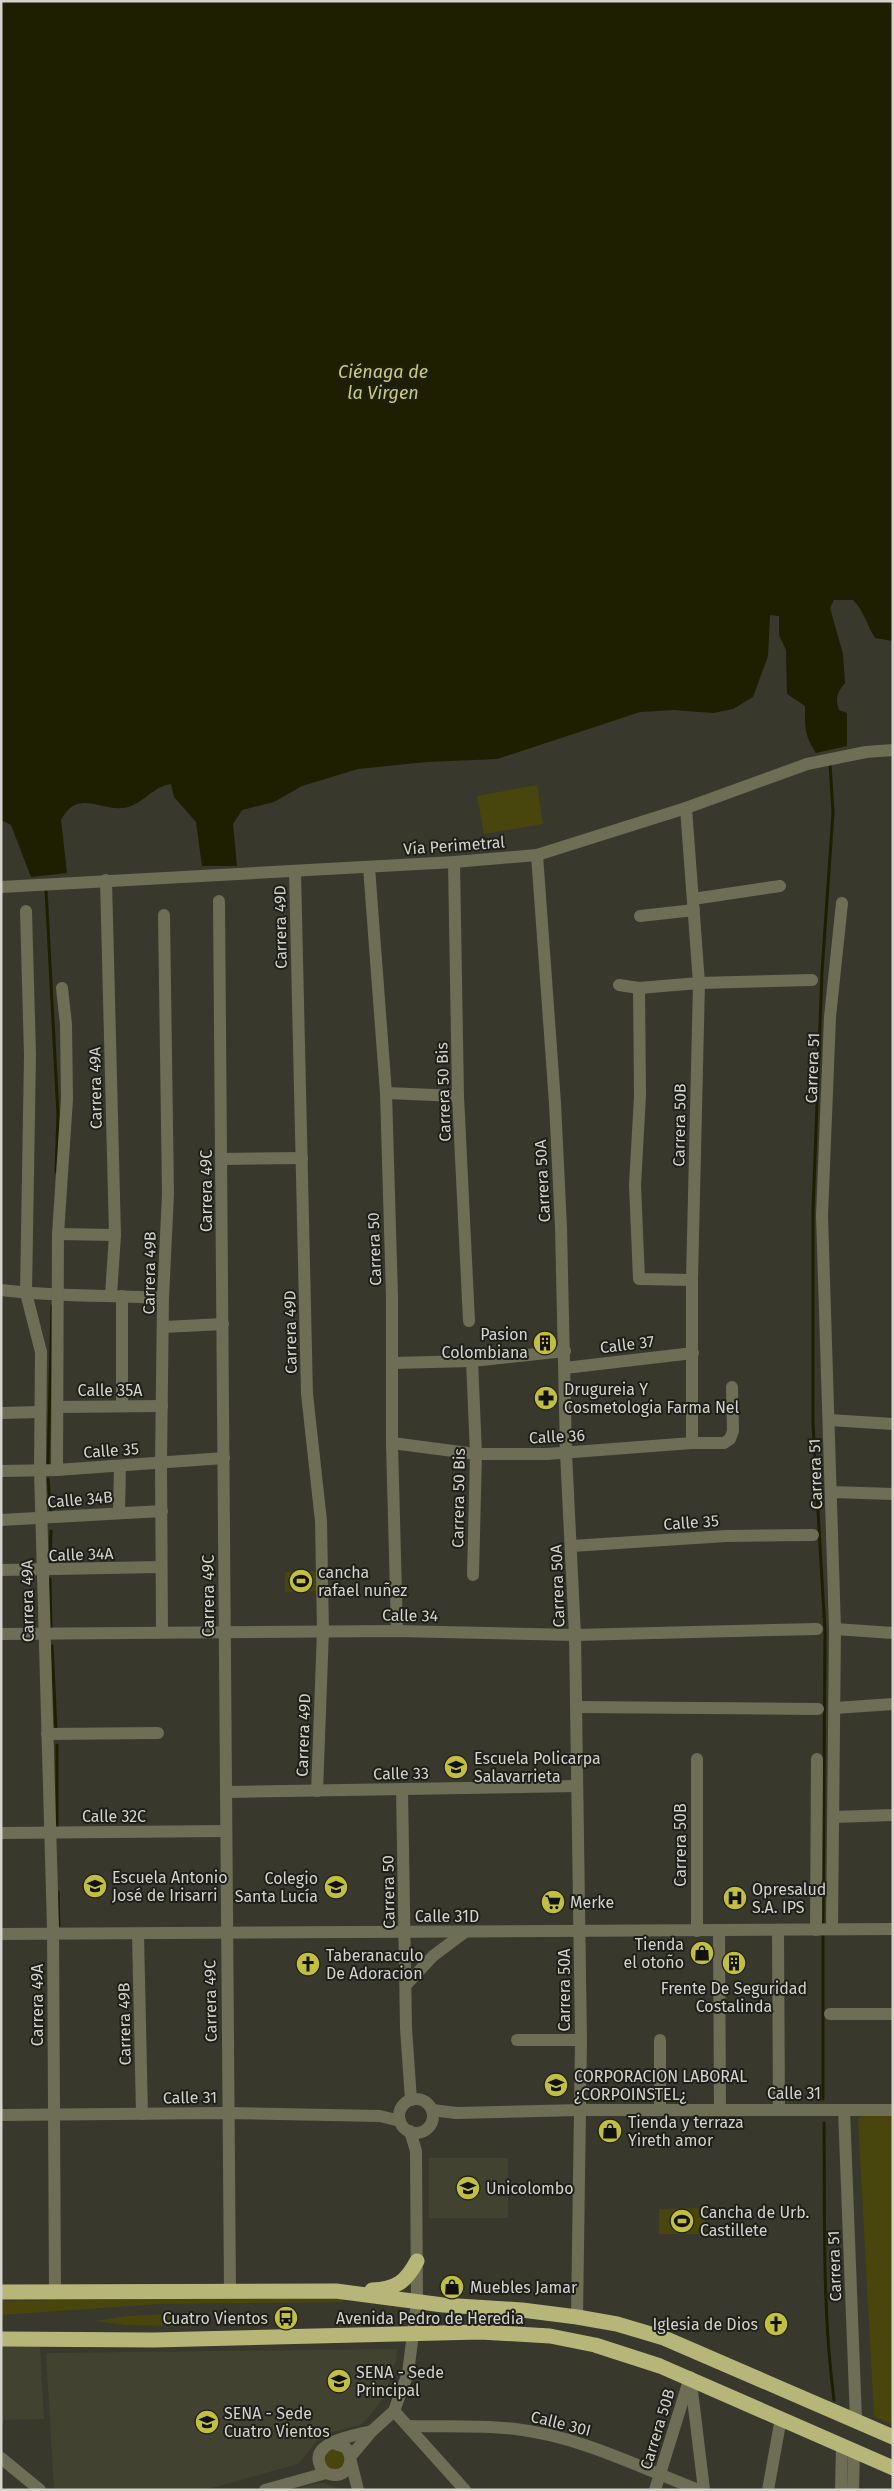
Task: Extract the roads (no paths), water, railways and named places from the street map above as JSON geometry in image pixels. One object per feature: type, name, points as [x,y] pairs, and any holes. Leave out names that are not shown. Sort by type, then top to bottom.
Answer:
[{"type":"highway","points":[[346,2292],[394,2287],[409,2277],[417,2261]]},
{"type":"highway","name":"Avenida Pedro de Heredia","points":[[1,2292],[346,2292],[417,2302],[577,2317],[617,2324],[664,2338],[856,2420],[893,2438]]},
{"type":"highway","name":"Avenida Pedro de Heredia","points":[[1,2339],[154,2340],[480,2332],[550,2336],[614,2350],[690,2377],[893,2468]]},
{"type":"street","name":"Vía Perimetral","points":[[1,887],[454,862],[537,855],[686,808],[807,764],[866,752],[893,750]]},
{"type":"street","name":"Carrera 50B","points":[[686,808],[699,982],[692,1280],[692,1443]]},
{"type":"street","name":"Carrera 50A","points":[[537,855],[555,1103],[565,1351],[566,1453],[575,1635],[581,2040],[577,2317]]},
{"type":"street","name":"Carrera 50 Bis","points":[[454,862],[458,1096],[470,1321]]},
{"type":"street","name":"Carrera 50","points":[[369,867],[386,1093],[397,1631]]},
{"type":"street","name":"Carrera 49D","points":[[295,871],[307,1394],[321,1521],[323,1631],[317,1790]]},
{"type":"street","name":"Carrera 49A","points":[[106,880],[116,1295],[122,1405]]},
{"type":"street","points":[[640,916],[780,886]]},
{"type":"street","name":"Carrera 49C","points":[[219,901],[230,2291]]},
{"type":"street","name":"Carrera 51","points":[[832,1929],[835,1629],[822,1216],[830,1018],[842,903]]},
{"type":"street","name":"Carrera 49A","points":[[26,910],[30,1054],[26,1293],[41,1352],[41,1519],[53,1934],[55,2292]]},
{"type":"street","name":"Carrera 49B","points":[[162,1632],[161,1463],[163,1298],[168,1194],[164,915]]},
{"type":"street","points":[[619,985],[639,988],[699,982],[812,980]]},
{"type":"street","points":[[57,1470],[58,1234],[67,1099],[66,1024],[62,988]]},
{"type":"street","points":[[639,988],[640,1096],[635,1185],[639,1279],[692,1280]]},
{"type":"street","points":[[386,1093],[458,1096]]},
{"type":"street","points":[[222,1159],[302,1158]]},
{"type":"street","points":[[58,1234],[115,1235]]},
{"type":"street","points":[[1,1290],[58,1295],[116,1295],[163,1298]]},
{"type":"street","points":[[164,1327],[223,1324]]},
{"type":"street","points":[[392,1363],[472,1361],[565,1351]]},
{"type":"street","name":"Calle 37","points":[[565,1368],[693,1353]]},
{"type":"street","name":"Carrera 50 Bis","points":[[472,1361],[476,1454],[473,1575]]},
{"type":"street","name":"Calle 36","points":[[392,1443],[476,1454],[566,1453],[692,1443],[724,1443],[730,1440],[733,1431],[732,1387]]},
{"type":"street","name":"Calle 35A","points":[[58,1407],[162,1406]]},
{"type":"street","points":[[1,1413],[40,1412]]},
{"type":"street","points":[[829,1420],[893,1424]]},
{"type":"street","name":"Calle 35","points":[[1,1471],[57,1470],[224,1458]]},
{"type":"street","points":[[119,1512],[120,1466]]},
{"type":"street","points":[[831,1492],[893,1494]]},
{"type":"street","name":"Calle 34B","points":[[1,1520],[162,1511]]},
{"type":"street","name":"Calle 35","points":[[572,1546],[726,1536],[813,1535]]},
{"type":"street","name":"Calle 34A","points":[[1,1570],[43,1571],[161,1567]]},
{"type":"street","name":"Calle 34","points":[[1,1634],[397,1631],[575,1635],[817,1629]]},
{"type":"street","points":[[835,1629],[893,1632]]},
{"type":"street","points":[[835,1708],[893,1704]]},
{"type":"street","points":[[576,1707],[818,1709]]},
{"type":"street","points":[[47,1734],[158,1733]]},
{"type":"street","name":"Carrera 50B","points":[[697,1759],[697,1930]]},
{"type":"street","points":[[816,1930],[817,1759]]},
{"type":"street","name":"Calle 33","points":[[226,1792],[577,1786]]},
{"type":"street","name":"Carrera 50","points":[[402,1790],[406,1986],[411,2083],[415,2100]]},
{"type":"street","points":[[834,1817],[893,1815]]},
{"type":"street","name":"Calle 32C","points":[[1,1833],[226,1831]]},
{"type":"street","name":"Calle 31D","points":[[1,1934],[893,1929]]},
{"type":"street","points":[[719,1930],[720,2110]]},
{"type":"street","points":[[778,1930],[779,2110]]},
{"type":"street","points":[[406,1986],[433,1956],[465,1932]]},
{"type":"street","name":"Carrera 49B","points":[[138,1934],[142,2114]]},
{"type":"street","points":[[830,2014],[893,2014]]},
{"type":"street","points":[[517,2040],[581,2040]]},
{"type":"street","points":[[660,2040],[660,2110]]},
{"type":"street","points":[[265,2490],[292,2481],[346,2470],[351,2459],[372,2431],[394,2411],[408,2373],[417,2302],[416,2151],[410,2131],[400,2116],[404,2104],[415,2100],[428,2103],[432,2110],[429,2126],[416,2151]]},
{"type":"street","name":"Calle 31","points":[[432,2110],[456,2113],[580,2110],[893,2110]]},
{"type":"street","name":"Carrera 51","points":[[844,2110],[856,2420]]},
{"type":"street","name":"Calle 31","points":[[1,2116],[228,2113],[400,2116]]},
{"type":"street","name":"Calle 31","points":[[429,2126],[456,2113]]},
{"type":"street","points":[[410,2131],[419,2132],[429,2126]]},
{"type":"street","name":"Carrera 50B","points":[[656,2490],[690,2377]]},
{"type":"street","points":[[690,2377],[704,2490]]},
{"type":"street","points":[[394,2411],[465,2490]]},
{"type":"street","points":[[768,2490],[781,2418]]},
{"type":"street","name":"Calle 30I","points":[[408,2426],[515,2429],[587,2446],[699,2490]]},
{"type":"street","points":[[292,2481],[318,2458],[321,2450],[333,2443],[372,2431]]},
{"type":"street","points":[[333,2443],[343,2445],[351,2459],[358,2490]]},
{"type":"street","points":[[841,2490],[848,2448]]},
{"type":"street","points":[[848,2448],[853,2490]]},
{"type":"street","points":[[1,2458],[40,2490]]},
{"type":"street","points":[[318,2458],[320,2467],[352,2490]]},
{"type":"water","name":"Ciénaga de la Virgen","points":[[1,1],[893,1],[893,641],[875,638],[863,613],[853,600],[834,600],[830,608],[843,654],[845,683],[839,693],[837,702],[839,710],[847,713],[847,746],[816,753],[812,747],[806,731],[805,706],[787,694],[786,650],[779,635],[779,616],[770,615],[768,656],[753,697],[733,709],[713,713],[673,710],[640,712],[497,759],[427,762],[358,769],[302,786],[274,802],[242,810],[233,824],[237,866],[202,866],[196,822],[174,797],[171,784],[158,789],[130,807],[114,808],[81,803],[74,805],[61,820],[67,873],[31,877],[11,825],[1,820]]},
{"type":"waterway","points":[[823,1926],[825,1632],[813,1424],[813,1210],[822,972],[833,813],[830,763]]},
{"type":"waterway","points":[[46,889],[58,1115],[56,1172]]},
{"type":"waterway","points":[[48,1465],[52,1306]]},
{"type":"waterway","points":[[48,1479],[51,1514]]},
{"type":"waterway","points":[[50,1565],[51,1531]]},
{"type":"waterway","points":[[50,1579],[51,1630]]},
{"type":"waterway","points":[[52,1646],[56,1730]]},
{"type":"waterway","points":[[57,1745],[57,1829]]},
{"type":"waterway","points":[[58,1892],[59,1925]]},
{"type":"waterway","points":[[823,1932],[823,2099]]},
{"type":"waterway","points":[[824,2123],[826,2296],[834,2400]]},
{"type":"place","name":"Pasion Colombiana","points":[[545,1343]]},
{"type":"place","name":"Drugureia Y Cosmetologia Farma Nel","points":[[546,1398]]},
{"type":"place","name":"cancha rafael nuñez","points":[[301,1581]]},
{"type":"place","name":"Escuela Policarpa Salavarrieta","points":[[456,1767]]},
{"type":"place","name":"Escuela Antonio José de Irisarri","points":[[95,1886]]},
{"type":"place","name":"Colegio Santa Lucía","points":[[336,1887]]},
{"type":"place","name":"Opresalud S.A. IPS","points":[[735,1898]]},
{"type":"place","name":"Merke","points":[[553,1902]]},
{"type":"place","name":"Tienda el otoño","points":[[702,1953]]},
{"type":"place","name":"Frente De Seguridad Costalinda","points":[[734,1963]]},
{"type":"place","name":"Taberanaculo De Adoracion","points":[[308,1964]]},
{"type":"place","name":"CORPORACION LABORAL ¿CORPOINSTEL¿","points":[[556,2085]]},
{"type":"place","name":"Tienda y terraza Yireth amor","points":[[610,2131]]},
{"type":"place","name":"Unicolombo","points":[[468,2188]]},
{"type":"place","name":"Cancha de Urb. Castillete","points":[[682,2221]]},
{"type":"place","name":"Muebles Jamar","points":[[452,2287]]},
{"type":"place","name":"Cuatro Vientos","points":[[286,2318]]},
{"type":"place","name":"Iglesia de Dios","points":[[776,2324]]},
{"type":"place","name":"SENA - Sede Principal","points":[[339,2381]]},
{"type":"place","name":"SENA - Sede Cuatro Vientos","points":[[207,2422]]}]
